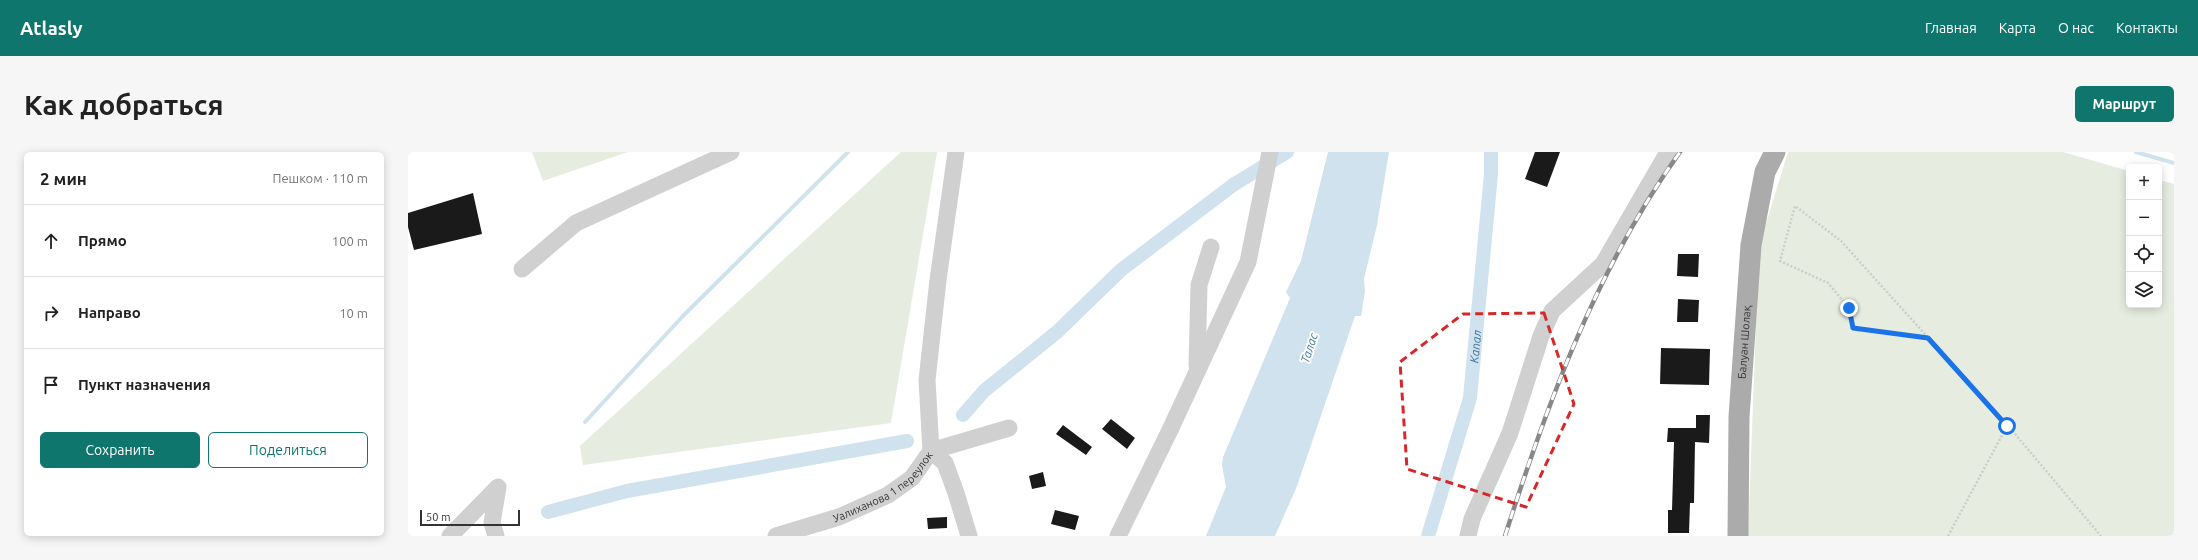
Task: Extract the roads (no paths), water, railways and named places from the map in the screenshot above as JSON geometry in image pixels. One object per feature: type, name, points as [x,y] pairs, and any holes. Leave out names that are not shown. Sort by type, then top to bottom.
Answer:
[{"type":"main road","name":"Балуан Шолақ","points":[[1738,536],[1739,417],[1751,245],[1765,172],[1775,152]]},
{"type":"street","points":[[522,269],[576,223],[731,152]]},
{"type":"street","points":[[956,152],[938,280],[927,380],[931,450],[945,463],[969,536]]},
{"type":"street","points":[[1118,536],[1248,262],[1270,152]]},
{"type":"street","points":[[1468,536],[1472,519],[1510,433],[1541,336],[1552,311],[1603,264],[1668,152]]},
{"type":"street","points":[[1197,372],[1199,285],[1211,247]]},
{"type":"street","name":"Уалиханова 1 переулок","points":[[776,536],[839,517],[888,494],[912,478],[931,450],[1009,428]]},
{"type":"street","points":[[450,536],[498,487],[492,523],[496,536]]},
{"type":"water","name":"Талас","points":[[1328,152],[1389,152],[1377,225],[1364,279],[1365,291],[1361,316],[1355,316],[1297,486],[1275,536],[1206,536],[1226,487],[1222,465],[1223,457],[1290,298],[1286,292],[1301,261]]},
{"type":"waterway","points":[[585,422],[682,317],[848,152]]},
{"type":"waterway","points":[[963,415],[984,391],[1057,332],[1121,270],[1233,185],[1287,152]]},
{"type":"waterway","name":"Капал","points":[[1428,536],[1470,398],[1491,174],[1491,152]]},
{"type":"waterway","points":[[2136,152],[2174,163]]},
{"type":"waterway","points":[[548,512],[627,491],[907,441]]},
{"type":"railway","points":[[1505,536],[1521,485],[1557,386],[1599,289],[1650,196],[1680,152]]}]
